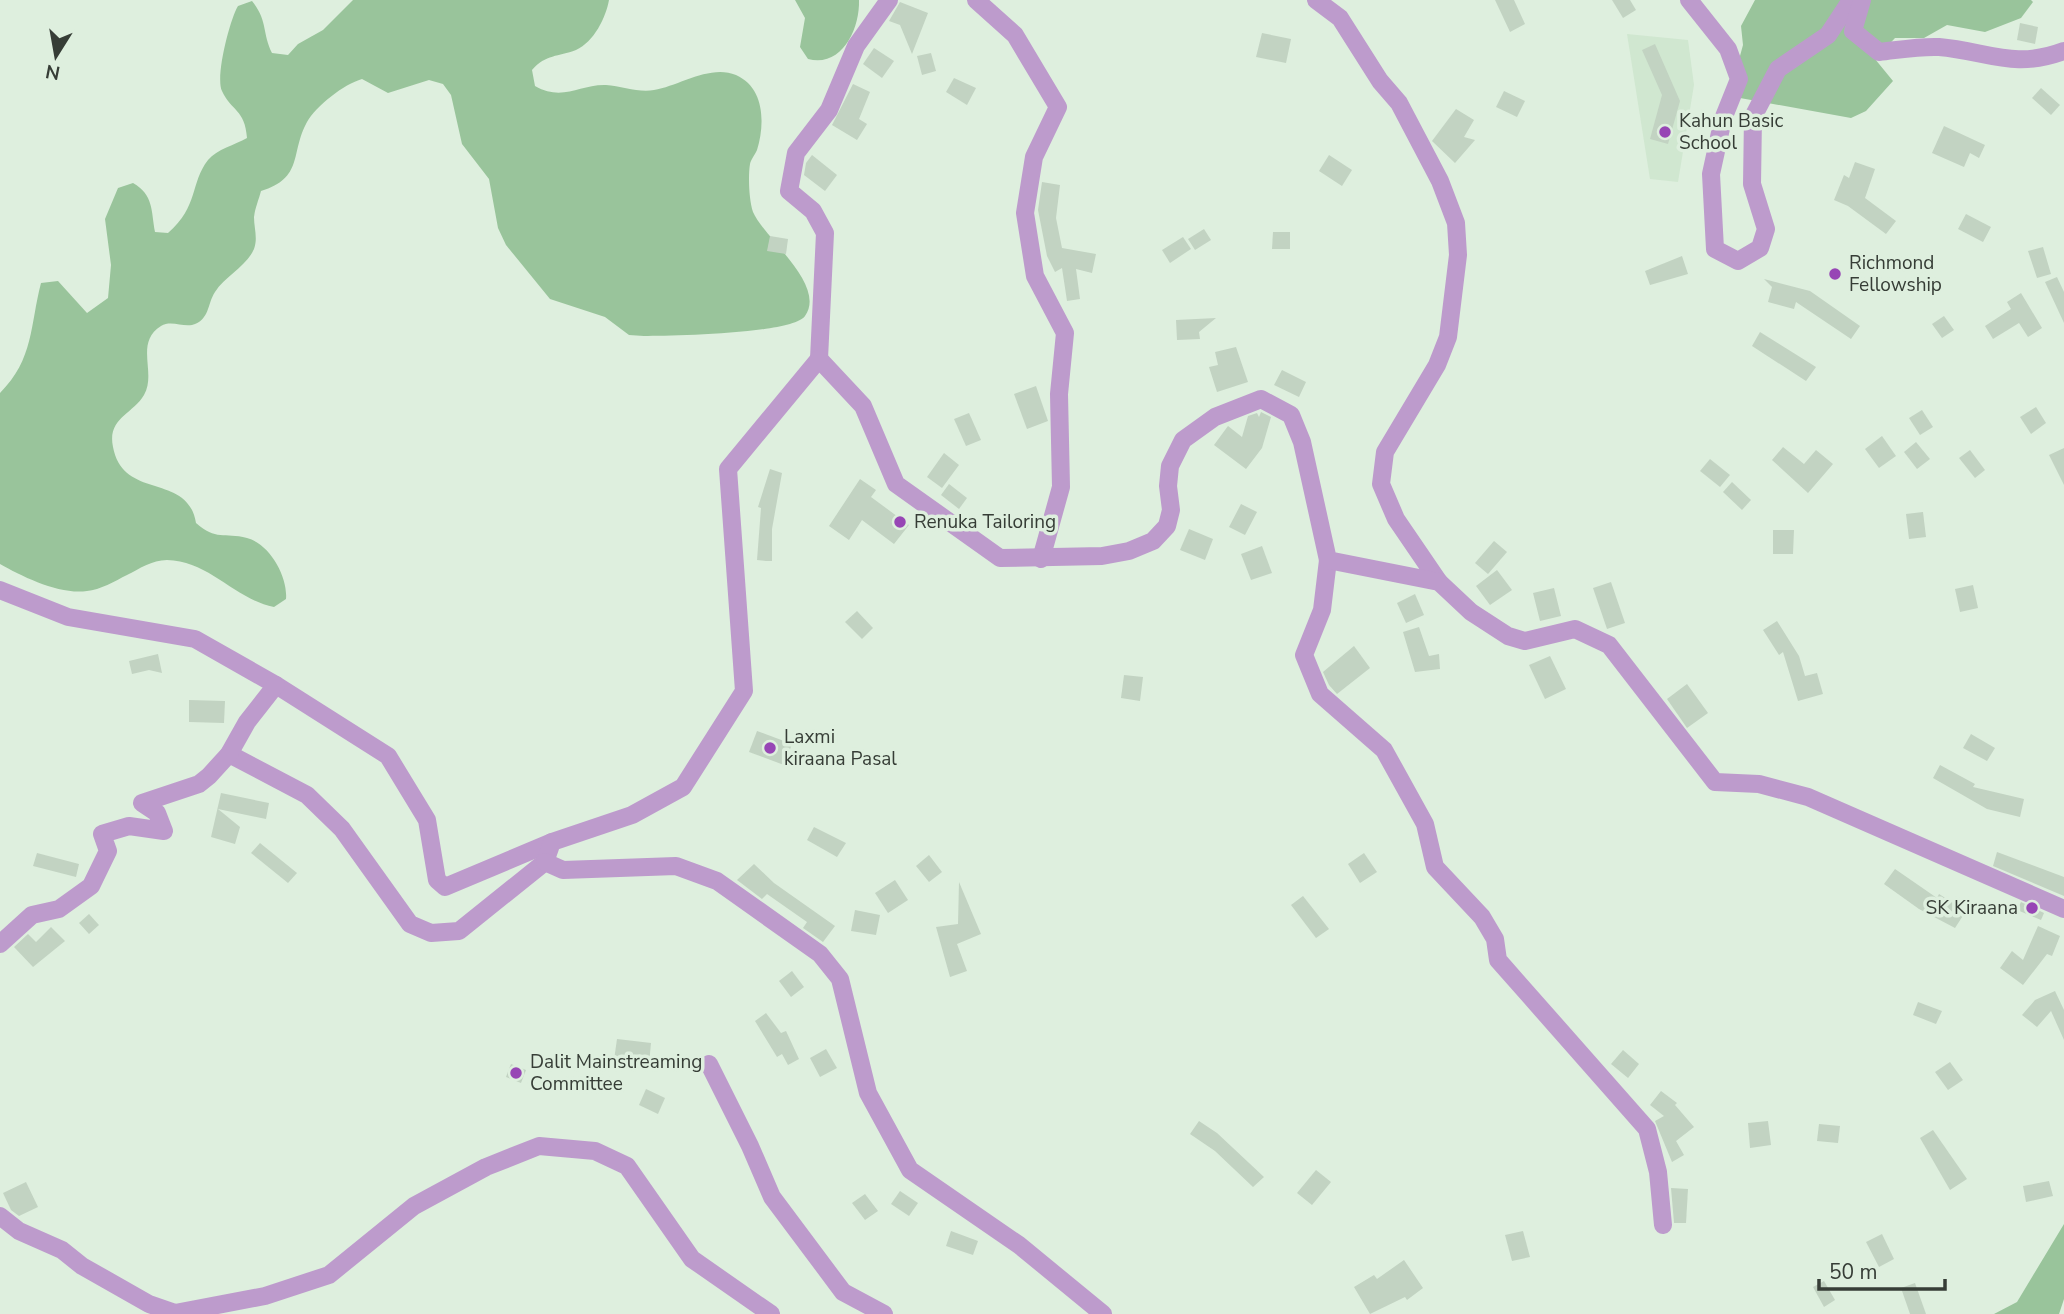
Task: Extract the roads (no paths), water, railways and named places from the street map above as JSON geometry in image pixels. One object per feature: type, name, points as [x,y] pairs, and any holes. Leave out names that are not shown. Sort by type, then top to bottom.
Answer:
[{"type":"street","points":[[0,590],[68,617],[195,639],[276,685],[388,756],[427,820],[437,880],[444,887],[552,842],[632,815],[683,786],[744,691],[728,469],[819,359],[825,233],[813,211],[789,191],[796,153],[829,110],[856,46],[889,0]]},
{"type":"street","points":[[975,0],[1015,35],[1058,107],[1034,157],[1025,213],[1035,276],[1065,333],[1059,394],[1061,487],[1041,559]]},
{"type":"street","points":[[1316,0],[1340,18],[1380,81],[1399,103],[1440,181],[1456,223],[1458,255],[1448,337],[1437,365],[1385,452],[1381,484],[1396,519],[1439,582],[1471,612],[1508,636],[1525,641],[1575,629],[1609,645],[1715,782],[1759,784],[1808,797],[2064,909]]},
{"type":"street","points":[[1689,0],[1728,49],[1739,79],[1723,119],[1711,174],[1715,249],[1738,261],[1760,248],[1766,229],[1752,184],[1753,117],[1778,69],[1828,35],[1851,0]]},
{"type":"street","points":[[1862,0],[1853,30],[1879,52],[1939,47],[1998,60],[2044,59],[2064,51]]},
{"type":"street","points":[[819,359],[863,406],[896,484],[1000,558],[1102,556],[1129,551],[1153,541],[1167,526],[1171,510],[1168,486],[1170,466],[1183,440],[1215,417],[1261,399],[1291,415],[1302,442],[1328,560],[1322,610],[1304,655],[1320,694],[1384,750],[1425,824],[1435,867],[1482,917],[1494,939],[1498,960],[1647,1129],[1658,1172],[1663,1225]]},
{"type":"street","points":[[1328,560],[1439,582]]},
{"type":"street","points":[[0,944],[32,915],[59,909],[91,886],[108,851],[102,834],[129,825],[164,831],[157,814],[142,803],[199,785],[229,754],[247,722],[276,685]]},
{"type":"street","points":[[229,754],[307,795],[342,829],[410,924],[431,933],[459,931],[545,862],[552,842]]},
{"type":"street","points":[[545,862],[563,870],[676,866],[717,881],[820,954],[840,979],[868,1093],[910,1170],[1019,1245],[1103,1314]]},
{"type":"street","points":[[709,1064],[772,1197],[843,1292],[884,1314]]},
{"type":"street","points":[[0,1216],[19,1231],[62,1250],[82,1265],[149,1304],[175,1313],[265,1296],[329,1275],[414,1206],[486,1167],[538,1146],[595,1151],[627,1166],[692,1259],[771,1314]]},
{"type":"place","name":"Kahun Basic School","points":[[1665,132]]},
{"type":"place","name":"Richmond Fellowship","points":[[1835,274]]},
{"type":"place","name":"Renuka Tailoring","points":[[900,522]]},
{"type":"place","name":"Laxmi kiraana Pasal","points":[[770,748]]},
{"type":"place","name":"SK Kiraana","points":[[2032,908]]},
{"type":"place","name":"Dalit Mainstreaming Committee","points":[[516,1073]]}]
